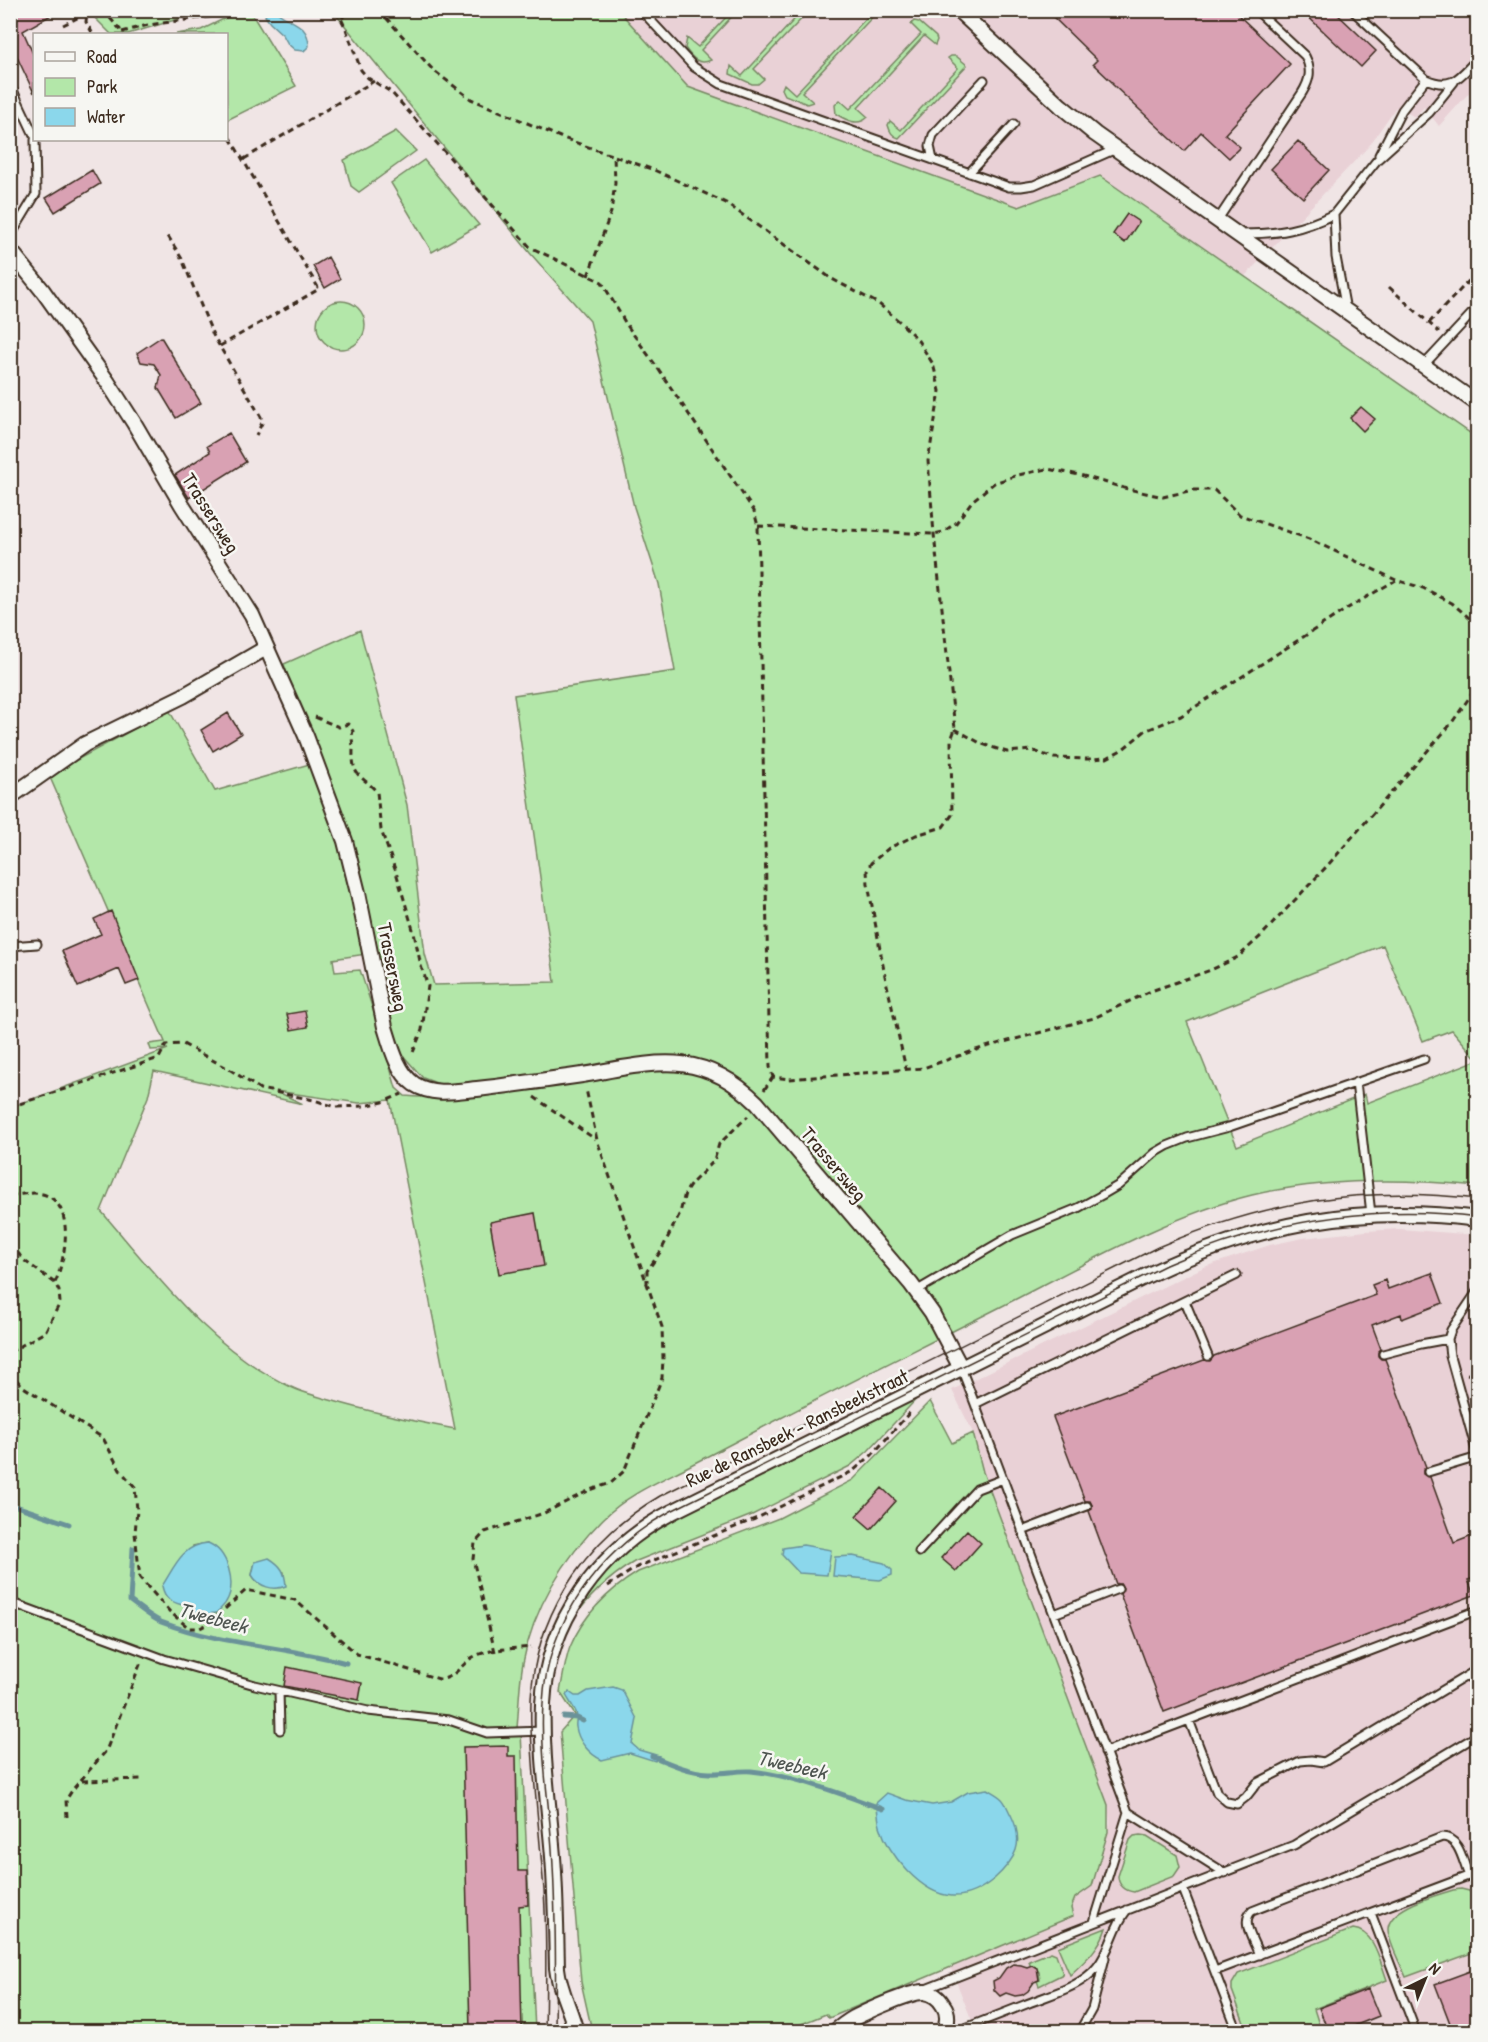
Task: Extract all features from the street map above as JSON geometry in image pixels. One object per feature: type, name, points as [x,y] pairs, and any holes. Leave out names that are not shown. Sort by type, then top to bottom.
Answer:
[{"type":"street","points":[[958,10],[1061,106],[1116,149],[1478,404]]},
{"type":"street","name":"Trassersweg","points":[[10,250],[85,349],[134,423],[182,505],[252,615],[325,783],[345,841],[385,1027],[391,1048],[413,1083],[439,1092],[456,1092],[646,1063],[690,1065],[724,1077],[757,1103],[916,1291],[935,1318],[961,1368]]},
{"type":"street","points":[[10,797],[79,747],[192,691],[266,648]]},
{"type":"street","name":"Rue de Ransbeek - Ransbeekstraat","points":[[576,2031],[571,2011],[558,1979],[543,1704],[547,1675],[569,1612],[591,1578],[629,1539],[672,1512],[1148,1275],[1218,1245],[1296,1223],[1371,1214],[1439,1215],[1478,1219]]},
{"type":"street","points":[[834,2031],[858,2016],[914,1993],[925,1992],[935,1996],[943,2003],[948,2023],[944,2031]]},
{"type":"lane","points":[[641,10],[694,67],[722,84],[1009,187],[1028,186],[1116,149]]},
{"type":"lane","points":[[1217,221],[1302,93],[1310,75],[1305,56],[1256,10]]},
{"type":"lane","points":[[1352,10],[1426,79],[1438,84],[1454,82]]},
{"type":"lane","points":[[1235,234],[1273,234],[1294,230],[1314,224],[1334,214],[1377,160],[1430,113],[1454,82],[1478,58]]},
{"type":"lane","points":[[1377,160],[1402,110],[1426,79]]},
{"type":"lane","points":[[933,160],[930,146],[933,135],[984,80]]},
{"type":"lane","points":[[10,84],[33,133]]},
{"type":"lane","points":[[969,173],[1014,124]]},
{"type":"lane","points":[[10,237],[36,194],[36,141]]},
{"type":"lane","points":[[1334,214],[1336,256],[1347,312]]},
{"type":"lane","points":[[1423,366],[1478,307]]},
{"type":"lane","points":[[10,946],[37,944]]},
{"type":"lane","points":[[916,1291],[1012,1235],[1078,1208],[1102,1195],[1119,1185],[1155,1153],[1167,1146],[1424,1059]]},
{"type":"lane","points":[[1356,1082],[1371,1214]]},
{"type":"lane","points":[[975,1404],[1237,1275]]},
{"type":"lane","points":[[1428,1473],[1478,1457],[1450,1356],[1448,1339],[1450,1330],[1478,1290]]},
{"type":"lane","points":[[1185,1301],[1208,1356]]},
{"type":"lane","points":[[1383,1354],[1448,1339]]},
{"type":"lane","points":[[961,1368],[1128,1812],[1225,1873]]},
{"type":"lane","points":[[920,1552],[977,1489],[1003,1479]]},
{"type":"lane","points":[[1022,1531],[1087,1506]]},
{"type":"lane","points":[[1054,1614],[1118,1589]]},
{"type":"lane","points":[[10,1602],[175,1663],[279,1691],[368,1711],[449,1720],[487,1734],[543,1731]]},
{"type":"lane","points":[[1105,1752],[1478,1610]]},
{"type":"lane","points":[[1189,1720],[1217,1793],[1227,1802],[1237,1804],[1257,1783],[1300,1761],[1324,1762],[1478,1669]]},
{"type":"lane","points":[[279,1691],[280,1730]]},
{"type":"lane","points":[[914,1993],[1270,1856],[1314,1834],[1478,1735]]},
{"type":"lane","points":[[1094,1922],[1128,1812]]},
{"type":"lane","points":[[1259,1955],[1246,1923],[1247,1916],[1252,1911],[1442,1837],[1449,1837],[1455,1841],[1469,1876]]},
{"type":"lane","points":[[1215,1971],[1476,1873],[1478,1877]]},
{"type":"lane","points":[[1183,1889],[1238,2031]]},
{"type":"lane","points":[[1079,2031],[1092,2009],[1108,1946],[1118,1921],[1127,1910]]},
{"type":"lane","points":[[1371,1913],[1416,2031]]},
{"type":"lane","points":[[955,2031],[1075,1984],[1095,1969],[1108,1946]]},
{"type":"path","points":[[63,25],[92,10]]},
{"type":"path","points":[[103,10],[123,33],[148,25],[223,15],[230,10]]},
{"type":"path","points":[[337,10],[362,70],[368,78],[391,92],[530,247],[602,282],[626,324],[753,511],[758,526],[770,1067],[773,1077],[789,1079],[923,1068],[982,1048],[1095,1018],[1151,991],[1211,970],[1238,957],[1261,936],[1336,856],[1451,724],[1478,685]]},
{"type":"path","points":[[342,19],[349,10]]},
{"type":"path","points":[[379,10],[434,70],[471,99],[560,137],[654,170],[726,203],[832,279],[879,304],[917,339],[933,364],[940,391],[928,461],[955,729],[951,740],[952,815],[943,827],[916,835],[889,848],[871,863],[867,871],[885,976],[906,1069]]},
{"type":"path","points":[[87,13],[86,22],[92,33]]},
{"type":"path","points":[[243,159],[374,81]]},
{"type":"path","points":[[220,346],[319,289],[228,134]]},
{"type":"path","points":[[588,276],[611,212],[615,183],[614,156]]},
{"type":"path","points":[[168,236],[182,259],[213,335],[261,417],[262,423],[256,435]]},
{"type":"path","points":[[1429,323],[1478,271]]},
{"type":"path","points":[[1389,287],[1447,339]]},
{"type":"path","points":[[758,526],[934,534],[943,532],[956,524],[972,501],[994,483],[1047,469],[1080,475],[1163,497],[1193,490],[1214,490],[1240,515],[1309,539],[1396,580],[1423,588],[1452,603],[1478,628]]},
{"type":"path","points":[[955,729],[982,744],[1007,752],[1031,750],[1054,758],[1107,758],[1123,749],[1145,731],[1181,716],[1348,608],[1396,580]]},
{"type":"path","points":[[10,1107],[159,1058],[166,1045],[183,1044],[260,1089],[336,1107],[364,1106],[383,1102],[402,1094],[406,1074],[422,1030],[428,986],[396,872],[381,830],[377,792],[356,772],[352,759],[353,730],[348,724],[339,726],[307,714],[300,703],[289,698]]},
{"type":"path","points":[[495,1652],[473,1559],[475,1543],[485,1532],[544,1513],[590,1490],[611,1483],[624,1471],[662,1378],[662,1327],[597,1140],[583,1074]]},
{"type":"path","points":[[515,1084],[597,1140]]},
{"type":"path","points":[[648,1290],[647,1271],[661,1251],[680,1213],[685,1193],[714,1161],[719,1144],[749,1115],[757,1103]]},
{"type":"path","points":[[10,1195],[24,1195],[32,1192],[46,1195],[57,1202],[64,1215],[66,1237],[62,1264],[55,1283]]},
{"type":"path","points":[[10,1246],[20,1254],[22,1259],[55,1283],[59,1291],[60,1303],[45,1332],[10,1352]]},
{"type":"path","points":[[10,1372],[22,1386],[102,1438],[120,1470],[135,1488],[137,1510],[135,1533],[140,1578],[170,1612],[189,1628],[200,1629],[208,1624],[246,1590],[295,1599],[357,1654],[439,1679],[448,1678],[475,1657],[531,1647]]},
{"type":"path","points":[[602,1591],[620,1576],[637,1567],[754,1520],[853,1471],[872,1455],[914,1408]]},
{"type":"path","points":[[67,1817],[66,1800],[111,1742],[145,1652]]},
{"type":"path","points":[[82,1781],[143,1779]]},
{"type":"shaded area","points":[[619,11],[1477,11],[1477,84],[1439,126],[1424,107],[1415,117],[1396,107],[1369,146],[1245,276],[1100,176],[1019,207],[688,87]]},
{"type":"shaded area","points":[[1400,1229],[1477,1235],[1477,2031],[976,2031],[950,1966],[1073,1916],[1071,1908],[1075,1898],[1092,1885],[1110,1822],[1108,1805],[983,1472],[973,1433],[952,1390],[1204,1267],[1270,1245],[1303,1238]]},
{"type":"green space","points":[[803,10],[809,11],[754,69],[764,79],[758,84],[752,84],[730,74],[731,66],[742,76]]},
{"type":"green space","points":[[88,11],[205,11],[131,33],[110,33]]},
{"type":"green space","points":[[240,11],[250,11],[296,86],[228,120],[228,33],[182,33],[201,30]]},
{"type":"green space","points":[[333,11],[619,11],[688,87],[1019,207],[1100,176],[1477,438],[1477,1059],[1452,1030],[1423,1041],[1383,945],[1187,1022],[1237,1146],[1365,1094],[1367,1103],[1477,1060],[1477,1186],[1392,1181],[1308,1185],[1252,1195],[1193,1214],[1103,1254],[651,1485],[603,1519],[575,1550],[552,1585],[534,1623],[522,1671],[517,1728],[521,1732],[535,2031],[11,2032],[11,1107],[168,1049],[151,1050],[149,1044],[165,1042],[49,775],[169,710],[215,791],[313,763],[284,664],[360,630],[407,805],[425,954],[434,985],[555,982],[514,695],[675,671],[659,584],[634,507],[590,321],[530,253]],"holes":[[[366,954],[400,1052],[423,1078],[439,1084],[459,1087],[431,1096],[418,1097],[405,1096],[396,1088],[360,970],[335,972],[333,959]],[[154,1071],[303,1104],[276,1091],[359,1103],[390,1100],[455,1429],[361,1408],[291,1387],[235,1353],[187,1309],[101,1211],[148,1097]],[[208,1543],[216,1613],[199,1615],[187,1606],[193,1546]],[[255,1562],[284,1572],[284,1578],[258,1583],[252,1575]]]},
{"type":"green space","points":[[732,11],[737,11],[701,50],[711,60],[703,62],[693,58],[685,48],[687,38],[698,47]]},
{"type":"green space","points":[[873,11],[878,11],[802,92],[813,102],[807,104],[785,95],[782,89],[784,84],[795,94]]},
{"type":"green space","points":[[914,21],[919,22],[936,37],[935,45],[924,36],[858,108],[868,117],[864,120],[852,122],[836,114],[835,105],[840,100],[850,109],[921,34],[911,24]]},
{"type":"green space","points":[[956,56],[967,65],[899,138],[895,136],[888,125],[890,121],[901,130],[958,68],[948,58]]},
{"type":"green space","points":[[396,131],[416,151],[359,192],[351,186],[344,160]]},
{"type":"green space","points":[[424,160],[479,225],[432,252],[391,183]]},
{"type":"green space","points":[[341,301],[358,308],[365,325],[358,342],[341,349],[324,342],[317,325],[324,308]]},
{"type":"green space","points":[[922,1393],[868,1451],[850,1466],[752,1515],[634,1562],[599,1589],[570,1623],[587,1592],[623,1551],[664,1522]]},
{"type":"green space","points":[[930,1401],[952,1443],[973,1433],[983,1472],[1108,1805],[1108,1832],[1092,1886],[1075,1898],[1071,1908],[1073,1916],[829,2018],[826,2014],[784,2031],[592,2031],[581,1982],[560,1732],[575,1715],[560,1692],[568,1652],[576,1635],[598,1604],[638,1572],[779,1518],[853,1480]]},
{"type":"green space","points":[[1140,1835],[1147,1836],[1177,1855],[1180,1867],[1174,1876],[1134,1892],[1123,1887],[1118,1876],[1130,1840]]},
{"type":"green space","points":[[1461,1889],[1469,1891],[1477,1900],[1477,1951],[1406,1977],[1390,1940],[1388,1929],[1390,1921],[1396,1914],[1425,1899]]},
{"type":"green space","points":[[1106,1928],[1096,1948],[1070,1975],[1058,1947]]},
{"type":"green space","points":[[1353,1929],[1367,1935],[1372,1941],[1387,1980],[1314,2009],[1321,2031],[1247,2031],[1232,1990],[1232,1984],[1238,1974]]},
{"type":"green space","points":[[1051,1952],[1056,1954],[1063,1974],[1039,1986],[1037,1981],[1040,1980],[1039,1972],[1034,1965],[1031,1966],[1029,1961]]},
{"type":"water","points":[[268,11],[276,11],[302,28],[308,38],[309,46],[304,51],[295,50],[265,16]]},
{"type":"water","points":[[208,1543],[221,1553],[225,1560],[229,1569],[231,1586],[226,1602],[216,1613],[199,1615],[188,1607],[172,1602],[164,1593],[162,1586],[185,1552]]},
{"type":"water","points":[[803,1545],[831,1550],[827,1575],[799,1573],[782,1555],[783,1548]]},
{"type":"water","points":[[853,1556],[884,1563],[892,1570],[892,1575],[880,1580],[833,1576],[835,1557]]},
{"type":"water","points":[[269,1558],[282,1570],[286,1586],[267,1587],[252,1575],[255,1562]]},
{"type":"water","points":[[613,1687],[622,1690],[637,1719],[632,1744],[639,1750],[659,1756],[655,1761],[630,1753],[602,1760],[589,1751],[582,1742],[576,1727],[576,1712],[566,1695],[569,1692],[580,1696],[588,1691]]},
{"type":"water","points":[[987,1789],[1003,1801],[1015,1825],[1018,1842],[1013,1857],[994,1879],[980,1889],[958,1896],[940,1894],[918,1880],[898,1860],[884,1837],[876,1803],[887,1793],[906,1800],[932,1805],[951,1802],[968,1792]]},
{"type":"building","points":[[10,10],[60,10],[23,31],[33,54],[33,91],[10,42]]},
{"type":"building","points":[[1046,10],[1233,10],[1290,64],[1225,134],[1240,147],[1229,158],[1201,132],[1184,151],[1112,84],[1093,64],[1097,60]]},
{"type":"building","points":[[1301,10],[1333,10],[1376,51],[1361,67]]},
{"type":"building","points":[[1298,141],[1329,170],[1303,198],[1271,169]]},
{"type":"building","points":[[92,170],[100,184],[55,212],[46,198]]},
{"type":"building","points":[[1127,214],[1139,222],[1125,243],[1113,234]]},
{"type":"building","points":[[328,257],[340,279],[325,288],[313,266]]},
{"type":"building","points":[[161,337],[201,403],[176,418],[158,388],[161,375],[154,364],[141,362],[137,353]]},
{"type":"building","points":[[1361,407],[1375,419],[1363,431],[1350,418]]},
{"type":"building","points":[[229,433],[246,462],[189,498],[175,475],[210,452],[207,446]]},
{"type":"building","points":[[228,713],[241,734],[213,751],[201,730]]},
{"type":"building","points":[[111,911],[139,980],[126,985],[119,969],[78,987],[62,951],[101,934],[94,919]]},
{"type":"building","points":[[305,1011],[308,1027],[291,1030],[287,1014]]},
{"type":"building","points":[[535,1213],[544,1266],[499,1274],[490,1222]]},
{"type":"building","points":[[1432,1273],[1443,1303],[1402,1319],[1401,1314],[1372,1325],[1381,1349],[1378,1356],[1385,1359],[1426,1467],[1423,1474],[1430,1477],[1454,1543],[1472,1536],[1478,1549],[1478,1577],[1468,1580],[1474,1595],[1164,1712],[1120,1594],[1123,1588],[1121,1584],[1116,1584],[1089,1511],[1092,1505],[1090,1501],[1085,1501],[1053,1417],[1204,1360],[1210,1361],[1214,1356],[1376,1295],[1372,1285],[1385,1280],[1388,1289]]},
{"type":"building","points":[[882,1488],[896,1501],[871,1529],[856,1516]]},
{"type":"building","points":[[967,1530],[981,1543],[956,1571],[941,1558]]},
{"type":"building","points":[[287,1667],[362,1683],[359,1700],[284,1686]]},
{"type":"building","points":[[508,1746],[508,1756],[516,1756],[518,1871],[527,1871],[528,1905],[519,1906],[522,2031],[470,2031],[463,1747]]},
{"type":"building","points":[[1013,1964],[1027,1967],[1032,1965],[1037,1968],[1039,1980],[1034,1982],[1022,1995],[1015,1996],[1006,1993],[1000,1996],[994,1990],[993,1981]]},
{"type":"building","points":[[1478,1968],[1478,2031],[1453,2031],[1435,1984]]},
{"type":"building","points":[[1368,1989],[1379,2016],[1354,2026],[1356,2031],[1328,2031],[1319,2008]]},
{"type":"waterway","name":"Tweebeek","points":[[10,1504],[69,1524]]},
{"type":"waterway","name":"Tweebeek","points":[[133,1548],[130,1601],[157,1620],[207,1636],[346,1663]]},
{"type":"waterway","name":"Tweebeek","points":[[564,1717],[583,1721]]},
{"type":"waterway","name":"Tweebeek","points":[[652,1756],[694,1771],[768,1773],[818,1786],[883,1809]]},
{"type":"tram line","points":[[545,2032],[545,1908],[532,1742],[532,1685],[537,1656],[546,1627],[558,1601],[592,1552],[612,1531],[635,1512],[660,1496],[1158,1247],[1198,1231],[1237,1218],[1315,1200],[1394,1194],[1478,1199]]},
{"type":"tram line","points":[[555,2032],[554,1895],[542,1721],[547,1673],[555,1644],[567,1616],[600,1567],[622,1546],[645,1527],[671,1511],[1166,1265],[1203,1250],[1279,1227],[1357,1215],[1437,1213],[1478,1217]]}]
